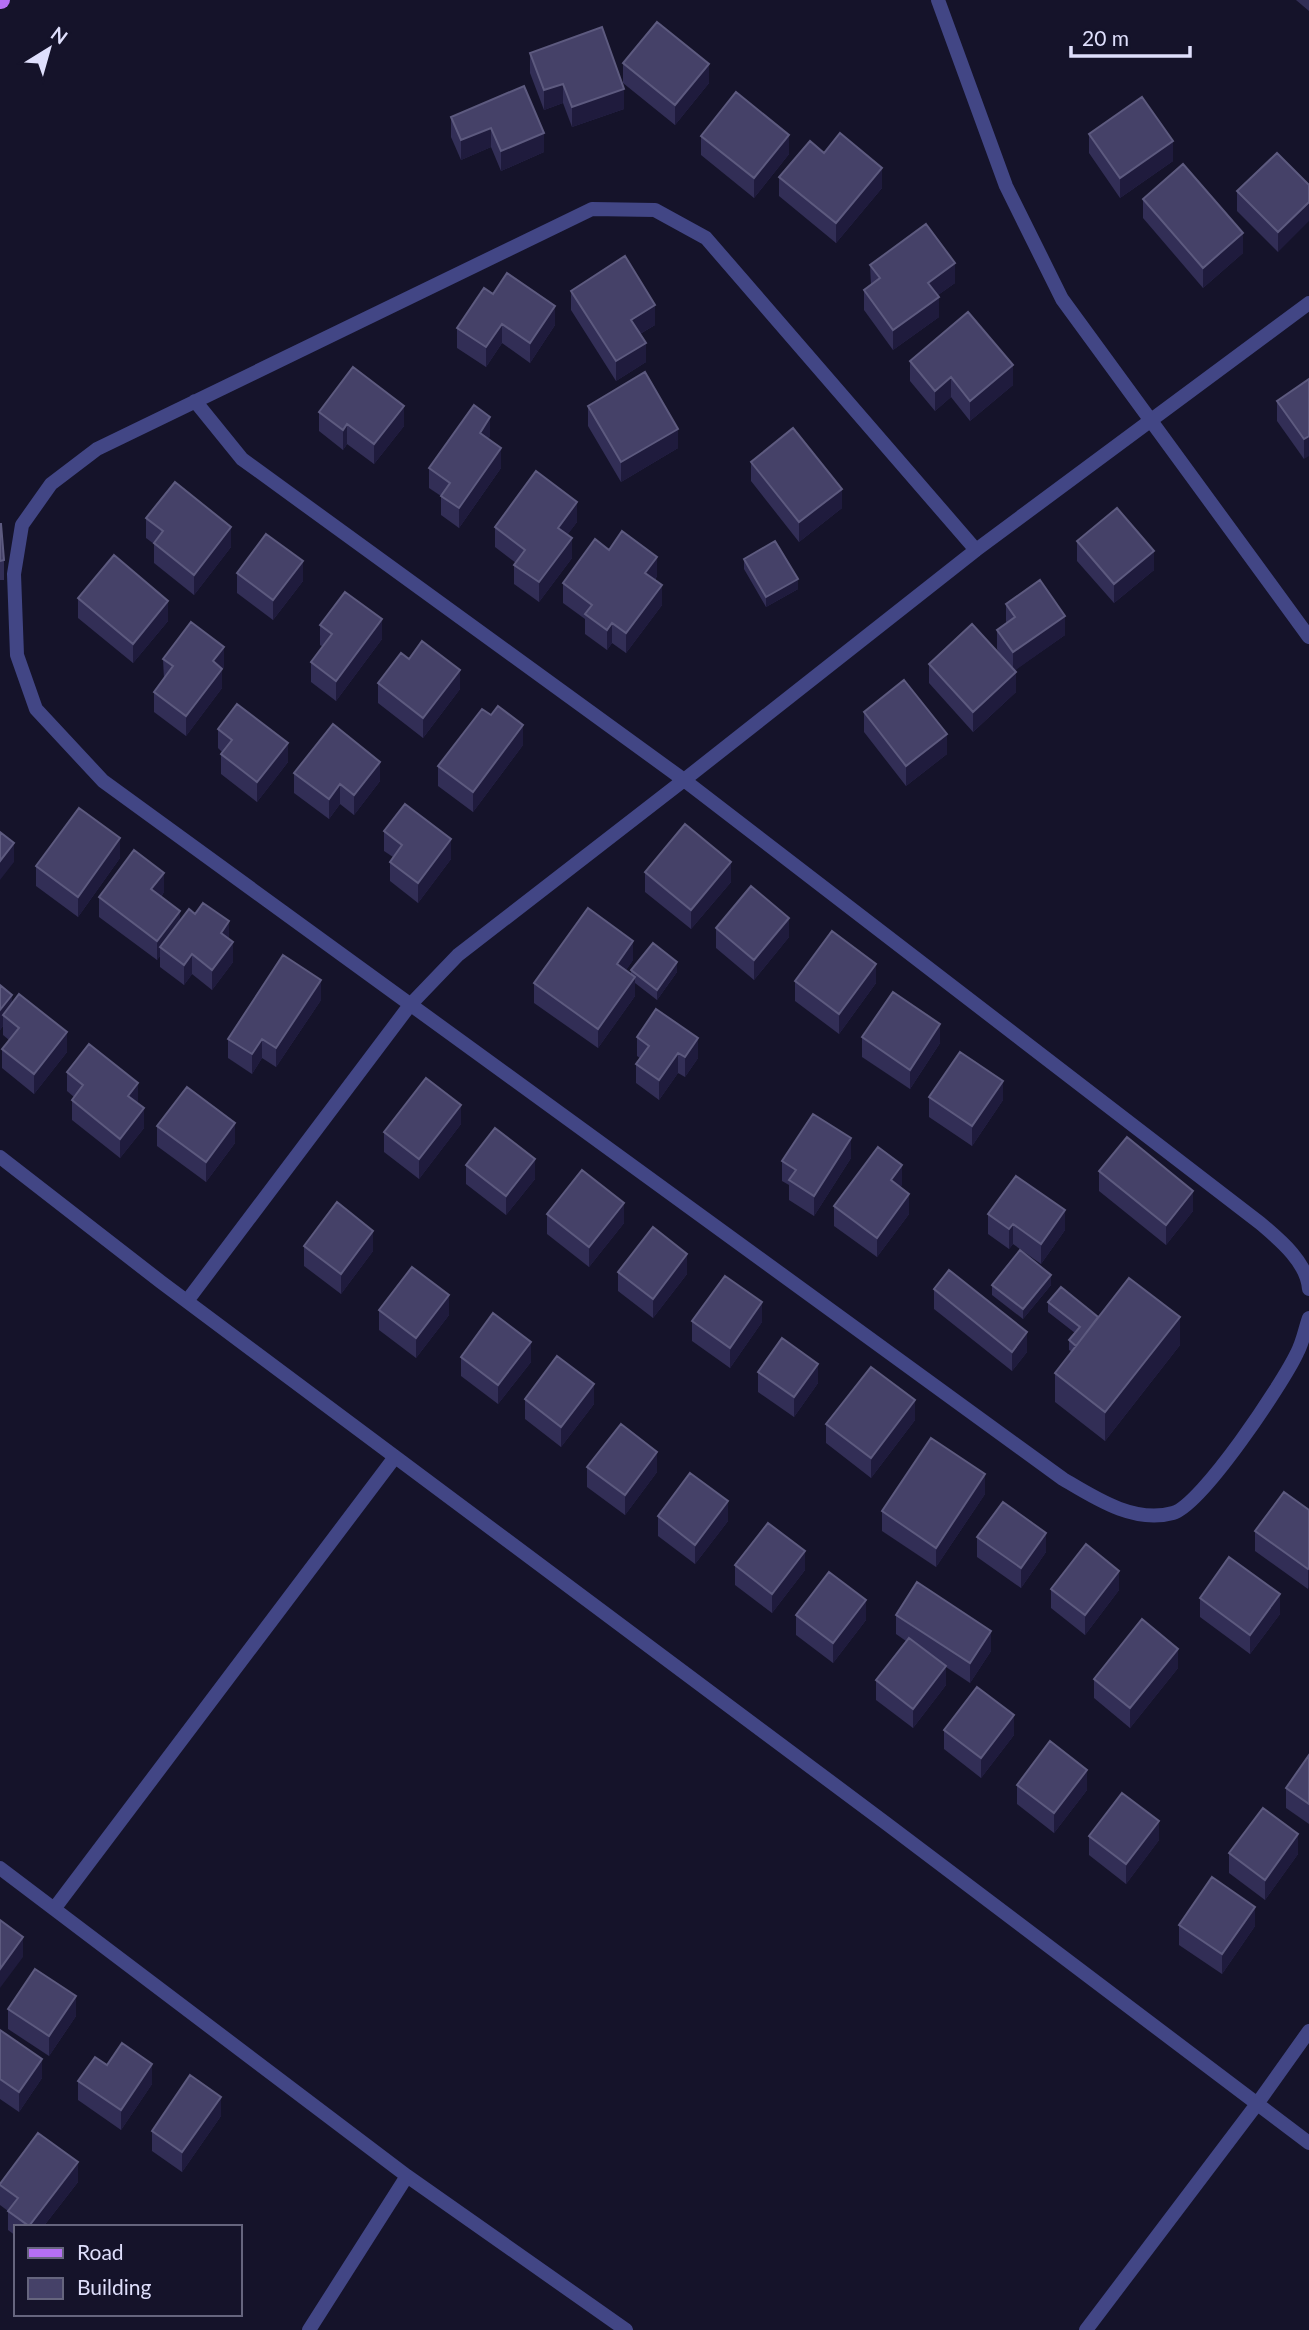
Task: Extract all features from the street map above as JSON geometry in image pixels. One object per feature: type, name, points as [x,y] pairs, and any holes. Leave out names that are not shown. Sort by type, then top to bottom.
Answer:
[{"type":"street","points":[[938,0],[1006,186],[1062,299],[1309,637]]},
{"type":"street","points":[[976,550],[706,238],[655,210],[592,209],[97,449],[51,484],[22,525],[14,574],[17,655],[36,709],[103,781],[1063,1479],[1104,1503],[1140,1515],[1175,1513],[1203,1490],[1270,1398],[1298,1352],[1309,1318]]},
{"type":"street","points":[[187,1301],[410,1005],[458,955],[976,550],[1309,303]]},
{"type":"street","points":[[195,401],[242,459],[684,780],[1260,1223],[1287,1247],[1308,1279],[1309,1289]]},
{"type":"street","points":[[0,1157],[187,1301],[1309,2143]]},
{"type":"street","points":[[54,1909],[395,1457]]},
{"type":"street","points":[[0,1868],[407,2176],[626,2330]]},
{"type":"street","points":[[1086,2330],[1309,2031]]},
{"type":"street","points":[[309,2330],[407,2176]]},
{"type":"building","points":[[657,22],[709,64],[675,105],[623,63]]},
{"type":"building","points":[[602,27],[624,89],[572,107],[563,84],[544,90],[530,53]]},
{"type":"building","points":[[524,86],[544,133],[501,151],[491,128],[461,140],[451,117]]},
{"type":"building","points":[[736,92],[789,135],[754,178],[701,136]]},
{"type":"building","points":[[1142,97],[1173,141],[1120,178],[1089,134]]},
{"type":"building","points":[[840,133],[882,168],[836,223],[779,177],[810,141],[824,153]]},
{"type":"building","points":[[1277,153],[1309,185],[1309,202],[1278,232],[1237,191]]},
{"type":"building","points":[[1183,164],[1243,233],[1203,268],[1143,199]]},
{"type":"building","points":[[926,224],[955,263],[928,283],[939,297],[893,330],[864,290],[880,278],[870,265]]},
{"type":"building","points":[[625,256],[655,305],[631,320],[646,343],[616,361],[571,291]]},
{"type":"building","points":[[507,273],[555,306],[530,343],[502,324],[486,347],[457,328],[484,288],[493,294]]},
{"type":"building","points":[[968,312],[1013,365],[970,401],[951,377],[935,391],[910,361]]},
{"type":"building","points":[[353,367],[404,406],[374,444],[347,424],[343,430],[319,412]]},
{"type":"building","points":[[645,372],[678,429],[621,462],[588,406]]},
{"type":"building","points":[[1309,379],[1309,436],[1304,439],[1277,401]]},
{"type":"building","points":[[474,405],[490,417],[480,433],[501,448],[459,508],[441,496],[450,483],[429,468]]},
{"type":"building","points":[[793,428],[842,489],[799,522],[751,462]]},
{"type":"building","points":[[536,471],[577,502],[558,528],[572,538],[539,582],[514,565],[525,550],[495,527]]},
{"type":"building","points":[[175,482],[231,527],[194,575],[154,543],[163,531],[146,518]]},
{"type":"building","points":[[1117,508],[1154,551],[1114,584],[1077,541]]},
{"type":"building","points":[[0,524],[4,560],[0,561]]},
{"type":"building","points":[[622,531],[657,557],[645,573],[662,585],[626,633],[612,623],[607,630],[585,614],[592,605],[563,583],[595,539],[609,550]]},
{"type":"building","points":[[266,534],[303,561],[273,600],[237,573]]},
{"type":"building","points":[[775,541],[798,579],[766,597],[744,559]]},
{"type":"building","points":[[114,555],[168,601],[133,644],[78,598]]},
{"type":"building","points":[[1040,580],[1065,616],[1013,652],[997,630],[1015,617],[1006,604]]},
{"type":"building","points":[[345,592],[382,619],[336,681],[311,662],[332,634],[320,625]]},
{"type":"building","points":[[191,622],[224,647],[213,661],[222,669],[186,716],[154,692],[173,666],[163,659]]},
{"type":"building","points":[[972,624],[1016,672],[973,712],[929,664]]},
{"type":"building","points":[[422,641],[460,670],[423,718],[378,683],[401,653],[409,659]]},
{"type":"building","points":[[904,680],[947,734],[906,766],[864,712]]},
{"type":"building","points":[[237,704],[288,743],[257,782],[221,754],[232,740],[218,729]]},
{"type":"building","points":[[498,706],[523,725],[473,792],[438,766],[482,709],[491,715]]},
{"type":"building","points":[[333,724],[380,762],[354,795],[340,784],[329,799],[294,773]]},
{"type":"building","points":[[405,804],[451,839],[418,883],[390,862],[402,845],[384,831]]},
{"type":"building","points":[[79,808],[120,838],[78,897],[36,866]]},
{"type":"building","points":[[685,824],[731,862],[691,910],[645,872]]},
{"type":"building","points":[[0,832],[14,843],[0,861]]},
{"type":"building","points":[[134,850],[164,873],[151,889],[180,911],[157,941],[99,897]]},
{"type":"building","points":[[751,886],[789,918],[754,960],[716,928]]},
{"type":"building","points":[[203,903],[229,921],[221,933],[233,942],[212,970],[192,954],[184,965],[160,947],[189,909],[195,914]]},
{"type":"building","points":[[588,908],[633,941],[617,964],[635,977],[598,1029],[534,983]]},
{"type":"building","points":[[832,931],[876,964],[839,1014],[795,981]]},
{"type":"building","points":[[653,943],[677,962],[657,990],[631,970]]},
{"type":"building","points":[[283,955],[321,980],[276,1048],[262,1039],[252,1054],[228,1039]]},
{"type":"building","points":[[0,985],[12,995],[0,1010]]},
{"type":"building","points":[[893,992],[940,1024],[910,1070],[862,1037]]},
{"type":"building","points":[[19,994],[67,1032],[34,1074],[2,1049],[19,1028],[3,1015]]},
{"type":"building","points":[[656,1009],[698,1038],[685,1057],[678,1053],[659,1080],[636,1064],[649,1046],[637,1037]]},
{"type":"building","points":[[89,1044],[138,1083],[128,1096],[144,1108],[120,1139],[72,1100],[83,1085],[67,1072]]},
{"type":"building","points":[[960,1052],[1003,1081],[972,1126],[929,1097]]},
{"type":"building","points":[[426,1078],[461,1105],[419,1159],[384,1132]]},
{"type":"building","points":[[187,1087],[235,1123],[206,1162],[157,1126]]},
{"type":"building","points":[[813,1114],[851,1138],[814,1196],[789,1180],[796,1170],[782,1161]]},
{"type":"building","points":[[495,1128],[535,1159],[506,1196],[466,1165]]},
{"type":"building","points":[[1127,1137],[1193,1191],[1166,1225],[1099,1171]]},
{"type":"building","points":[[878,1147],[902,1165],[891,1180],[909,1194],[877,1238],[834,1206]]},
{"type":"building","points":[[582,1170],[624,1203],[589,1247],[547,1214]]},
{"type":"building","points":[[1016,1176],[1065,1210],[1041,1244],[1013,1224],[1009,1229],[988,1214]]},
{"type":"building","points":[[337,1202],[373,1231],[341,1274],[304,1246]]},
{"type":"building","points":[[653,1227],[687,1254],[653,1299],[618,1272]]},
{"type":"building","points":[[1020,1250],[1051,1275],[1023,1309],[992,1285]]},
{"type":"building","points":[[412,1267],[449,1295],[416,1338],[379,1310]]},
{"type":"building","points":[[949,1270],[1027,1332],[1012,1352],[934,1289]]},
{"type":"building","points":[[725,1276],[762,1302],[730,1348],[692,1321]]},
{"type":"building","points":[[1129,1278],[1180,1317],[1105,1412],[1055,1373]]},
{"type":"building","points":[[1061,1287],[1098,1317],[1076,1346],[1069,1340],[1080,1327],[1048,1302]]},
{"type":"building","points":[[493,1313],[531,1342],[498,1385],[461,1357]]},
{"type":"building","points":[[782,1338],[818,1364],[794,1397],[758,1372]]},
{"type":"building","points":[[557,1356],[594,1384],[561,1427],[525,1399]]},
{"type":"building","points":[[871,1367],[915,1400],[871,1458],[826,1424]]},
{"type":"building","points":[[621,1424],[657,1452],[625,1495],[587,1467]]},
{"type":"building","points":[[931,1438],[985,1474],[936,1548],[882,1511]]},
{"type":"building","points":[[690,1473],[728,1501],[695,1545],[658,1516]]},
{"type":"building","points":[[1284,1492],[1309,1510],[1308,1569],[1255,1531]]},
{"type":"building","points":[[1003,1502],[1046,1533],[1021,1568],[977,1537]]},
{"type":"building","points":[[768,1523],[805,1551],[772,1594],[735,1565]]},
{"type":"building","points":[[1086,1544],[1119,1571],[1085,1615],[1051,1589]]},
{"type":"building","points":[[1229,1557],[1280,1594],[1250,1635],[1200,1598]]},
{"type":"building","points":[[829,1572],[866,1600],[833,1643],[796,1615]]},
{"type":"building","points":[[917,1582],[991,1631],[970,1663],[896,1615]]},
{"type":"building","points":[[1142,1619],[1178,1649],[1130,1708],[1094,1679]]},
{"type":"building","points":[[909,1638],[946,1666],[913,1709],[876,1680]]},
{"type":"building","points":[[977,1687],[1014,1715],[981,1758],[944,1730]]},
{"type":"building","points":[[1050,1741],[1087,1770],[1054,1813],[1017,1785]]},
{"type":"building","points":[[1309,1755],[1309,1804],[1286,1788]]},
{"type":"building","points":[[1122,1793],[1159,1821],[1126,1864],[1089,1836]]},
{"type":"building","points":[[1263,1808],[1298,1834],[1265,1880],[1229,1853]]},
{"type":"building","points":[[1212,1877],[1255,1907],[1222,1954],[1179,1925]]},
{"type":"building","points":[[0,1920],[23,1937],[0,1969]]},
{"type":"building","points":[[35,1969],[76,1996],[49,2036],[8,2009]]},
{"type":"building","points":[[0,2030],[42,2059],[19,2092],[0,2079]]},
{"type":"building","points":[[122,2043],[152,2064],[121,2110],[78,2081],[95,2057],[107,2065]]},
{"type":"building","points":[[190,2075],[221,2097],[182,2152],[152,2131]]},
{"type":"building","points":[[38,2133],[78,2162],[30,2225],[8,2211],[18,2198],[0,2184]]}]
